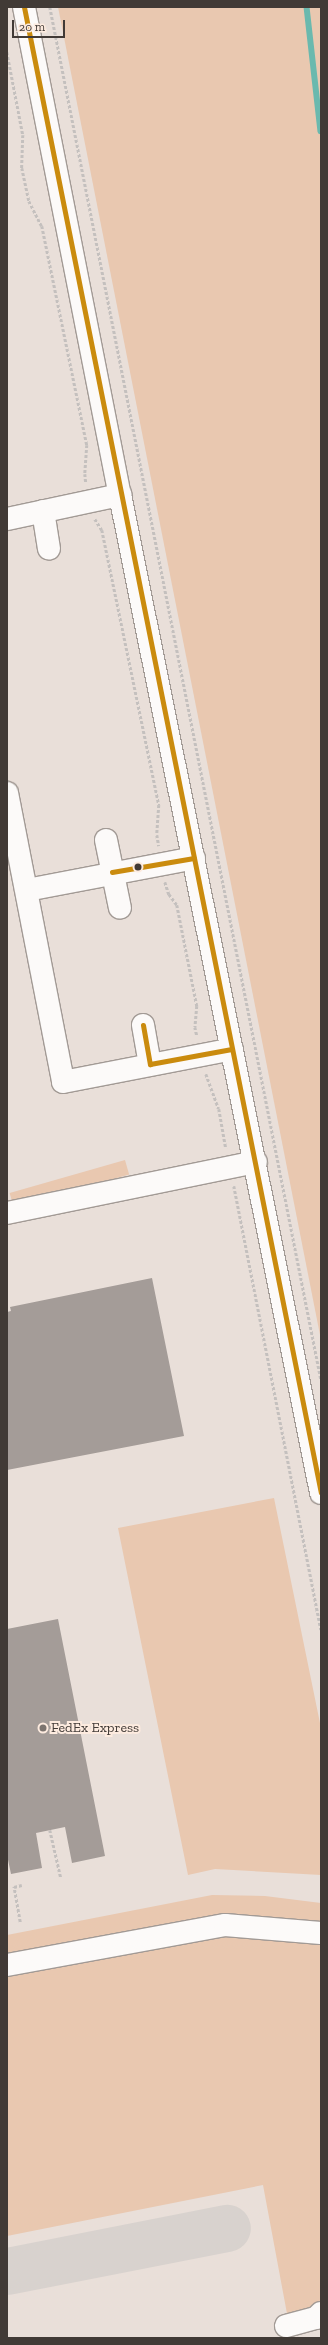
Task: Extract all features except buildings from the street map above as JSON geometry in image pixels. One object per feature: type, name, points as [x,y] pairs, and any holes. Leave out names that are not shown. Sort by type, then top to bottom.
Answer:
[{"type":"street","points":[[24,7],[120,495],[256,1162],[321,1493]]},
{"type":"street","points":[[7,519],[90,500],[120,495]]},
{"type":"street","points":[[43,511],[49,549]]},
{"type":"street","points":[[7,793],[63,1082],[232,1049]]},
{"type":"street","points":[[106,840],[120,908]]},
{"type":"street","points":[[27,890],[112,872],[194,858]]},
{"type":"street","points":[[143,1025],[150,1064]]},
{"type":"street","points":[[7,1213],[256,1162]]},
{"type":"street","points":[[7,1966],[225,1924],[321,1933]]},
{"type":"street","points":[[286,2326],[316,2318],[321,2313]]},
{"type":"path","points":[[50,7],[321,1380]]},
{"type":"path","points":[[7,52],[23,135],[22,168],[29,201],[42,226],[87,445],[85,474],[90,500],[94,517],[102,530],[159,805],[157,835],[161,863],[169,894],[177,905],[197,1006],[195,1027],[201,1055],[218,1109],[321,1630]]},
{"type":"path","points":[[50,1830],[61,1878]]},
{"type":"path","points":[[20,1922],[14,1887],[22,1885]]},
{"type":"shaded area","points":[[58,7],[321,7],[321,1340]]},
{"type":"shaded area","points":[[125,1160],[129,1174],[14,1207],[10,1193]]},
{"type":"shaded area","points":[[274,1498],[321,1728],[321,1875],[215,1869],[188,1875],[118,1528]]},
{"type":"shaded area","points":[[212,1895],[265,1896],[321,1903],[321,1928],[221,1918],[7,1960],[7,1935]]},
{"type":"shaded area","points":[[204,1935],[321,1941],[321,2299],[314,2309],[288,2319],[263,2185],[7,2236],[7,1972]]},
{"type":"waterway","points":[[307,7],[321,131]]},
{"type":"taxiway","points":[[7,2271],[227,2228]]},
{"type":"transit line","points":[[24,7],[321,1493]]},
{"type":"transit line","points":[[112,872],[194,858]]},
{"type":"transit line","points":[[143,1025],[150,1064]]},
{"type":"transit line","points":[[150,1064],[232,1049]]},
{"type":"place","name":"FedEx Express","points":[[43,1728]]}]
